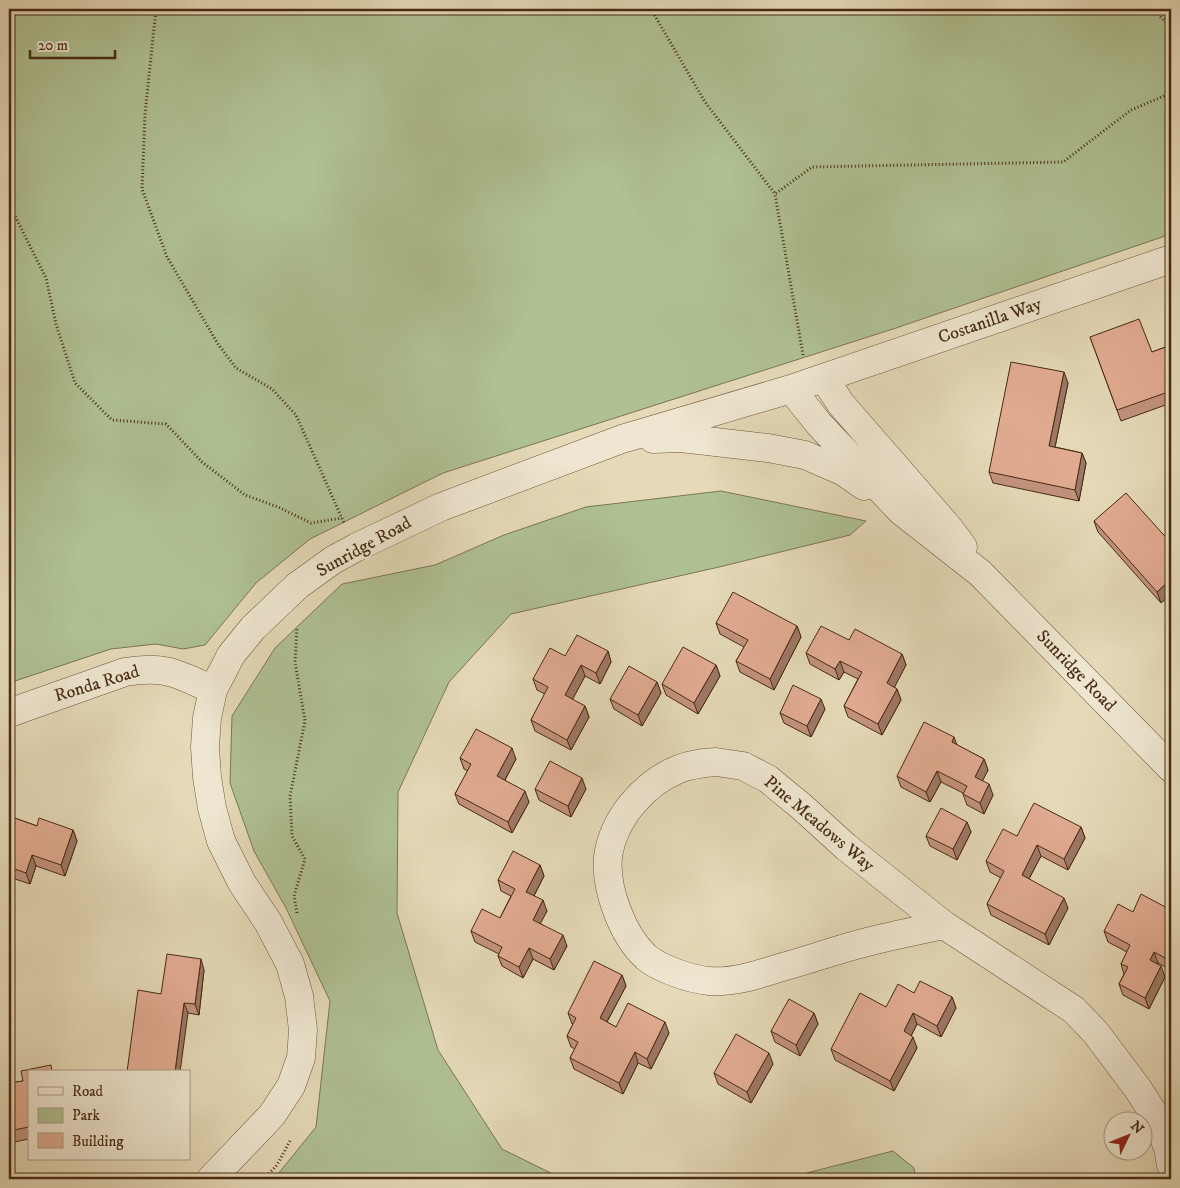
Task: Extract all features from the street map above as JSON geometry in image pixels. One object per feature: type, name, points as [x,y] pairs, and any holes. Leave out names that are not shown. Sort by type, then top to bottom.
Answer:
[{"type":"street","name":"Costanilla Way","points":[[808,383],[1171,259]]},
{"type":"street","name":"Sunridge Road","points":[[808,383],[819,424],[901,511],[980,573],[1171,768]]},
{"type":"street","name":"Sunridge Road","points":[[211,1179],[272,1115],[291,1086],[301,1058],[302,1030],[299,996],[290,964],[268,922],[242,883],[221,841],[206,776],[205,747],[207,718],[213,690],[231,655],[253,628],[297,586],[333,560],[441,507],[622,440],[808,383],[841,404],[948,527],[980,573]]},
{"type":"street","points":[[622,440],[681,438],[805,454],[844,472],[901,511]]},
{"type":"street","name":"Ronda Road","points":[[9,713],[117,674],[145,669],[167,670],[213,690]]},
{"type":"street","name":"Pine Meadows Way","points":[[944,925],[857,944],[743,979],[709,981],[672,972],[646,957],[625,929],[614,904],[608,880],[608,856],[615,832],[624,814],[636,799],[655,783],[678,769],[696,764],[716,762],[744,766],[768,779],[802,807],[846,848],[944,925],[1074,1010],[1096,1034],[1138,1089],[1164,1115],[1171,1165]]},
{"type":"path","points":[[156,9],[145,114],[142,189],[167,257],[218,344],[236,368],[272,389],[296,415],[357,547]]},
{"type":"path","points":[[650,9],[705,102],[775,194],[808,383]]},
{"type":"path","points":[[1153,9],[1171,28]]},
{"type":"path","points":[[775,194],[812,167],[1063,162],[1131,110],[1171,93]]},
{"type":"path","points":[[9,204],[46,278],[56,324],[75,383],[112,420],[166,424],[202,462],[244,495],[278,507],[311,523],[342,518]]},
{"type":"path","points":[[297,586],[295,662],[305,721],[290,796],[292,836],[305,859],[294,896],[298,919]]},
{"type":"path","points":[[264,1179],[277,1165],[294,1132]]},
{"type":"green space","points":[[9,9],[1171,9],[1171,234],[896,328],[443,473],[310,539],[256,583],[205,645],[183,649],[156,644],[111,649],[9,683]]},
{"type":"green space","points":[[721,491],[866,521],[850,535],[511,614],[449,682],[398,792],[397,913],[438,1050],[502,1149],[563,1179],[274,1179],[316,1127],[330,1001],[286,908],[254,851],[230,783],[232,716],[275,648],[342,584],[435,565],[504,535],[586,507]]},
{"type":"green space","points":[[893,1151],[914,1168],[916,1179],[783,1179]]},
{"type":"building","points":[[1139,319],[1152,352],[1171,345],[1171,391],[1117,410],[1090,337]]},
{"type":"building","points":[[1011,362],[1064,372],[1049,446],[1082,453],[1075,490],[989,472]]},
{"type":"building","points":[[1126,493],[1171,543],[1171,579],[1157,592],[1094,521]]},
{"type":"building","points":[[733,592],[797,626],[770,679],[736,661],[748,640],[716,623]]},
{"type":"building","points":[[821,626],[849,640],[855,629],[902,654],[887,683],[897,689],[878,724],[844,706],[862,672],[840,661],[835,669],[806,653]]},
{"type":"building","points":[[577,635],[608,651],[596,673],[581,665],[565,695],[585,706],[567,740],[531,720],[548,687],[533,679],[550,648],[565,656]]},
{"type":"building","points":[[683,647],[716,665],[694,703],[662,684]]},
{"type":"building","points":[[629,666],[657,682],[638,715],[610,699]]},
{"type":"building","points":[[793,685],[821,699],[807,726],[780,713]]},
{"type":"building","points":[[924,722],[954,737],[952,742],[984,759],[975,777],[989,784],[980,803],[963,794],[967,786],[937,771],[926,792],[897,776]]},
{"type":"building","points":[[476,729],[512,748],[497,776],[525,791],[508,822],[455,794],[471,764],[460,758]]},
{"type":"building","points":[[550,761],[582,778],[568,806],[535,789]]},
{"type":"building","points":[[1034,803],[1081,827],[1064,859],[1037,845],[1022,875],[1064,898],[1045,934],[987,904],[1004,871],[986,861],[1003,829],[1017,836]]},
{"type":"building","points":[[941,808],[967,822],[953,849],[926,836]]},
{"type":"building","points":[[9,816],[37,826],[39,818],[73,830],[61,865],[32,855],[26,873],[9,867]]},
{"type":"building","points":[[513,851],[540,865],[526,892],[543,900],[533,920],[563,935],[550,959],[529,948],[519,967],[498,956],[502,947],[471,931],[482,909],[500,918],[515,889],[498,880]]},
{"type":"building","points":[[1141,894],[1171,910],[1171,921],[1167,930],[1171,932],[1171,961],[1154,952],[1150,960],[1161,966],[1145,998],[1119,984],[1128,967],[1121,964],[1130,945],[1104,931],[1118,904],[1133,912]]},
{"type":"building","points":[[167,954],[201,959],[195,1004],[184,1003],[175,1070],[127,1070],[138,990],[161,994]]},
{"type":"building","points":[[594,961],[622,975],[600,1018],[616,1027],[628,1003],[665,1022],[647,1059],[635,1052],[619,1083],[570,1058],[578,1042],[567,1036],[576,1018],[568,1013]]},
{"type":"building","points":[[920,981],[952,997],[937,1026],[913,1013],[904,1031],[913,1037],[890,1081],[831,1049],[860,993],[886,1007],[898,984],[914,993]]},
{"type":"building","points":[[789,999],[814,1013],[796,1045],[771,1031]]},
{"type":"building","points":[[736,1034],[769,1053],[747,1092],[714,1073]]},
{"type":"building","points":[[51,1065],[52,1070],[28,1070],[28,1127],[9,1131],[9,1083],[23,1081],[21,1071]]}]
